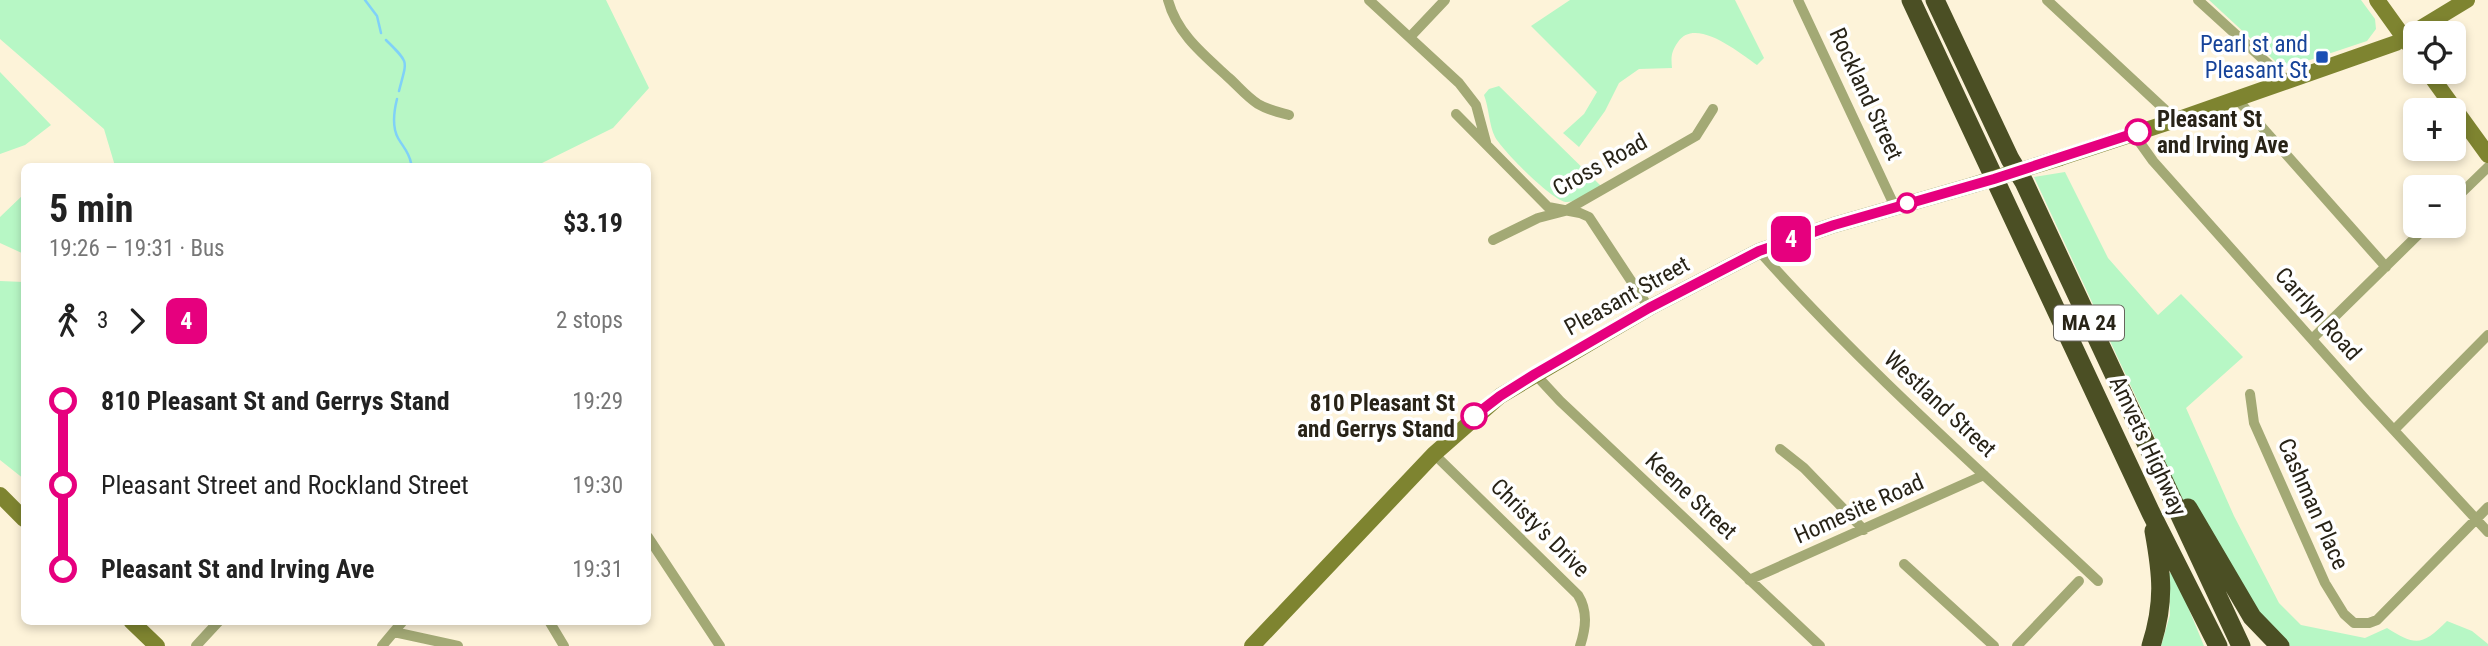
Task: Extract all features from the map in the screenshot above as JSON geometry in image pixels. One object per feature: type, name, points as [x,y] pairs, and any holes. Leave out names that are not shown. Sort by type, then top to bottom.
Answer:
[{"type":"highway","name":"Amvets Highway","points":[[1911,0],[2151,513],[2218,646]]},
{"type":"highway","name":"Amvets Highway","points":[[1935,0],[2241,646]]},
{"type":"highway","points":[[2152,454],[2172,480],[2252,617],[2280,646]]},
{"type":"highway","points":[[2151,513],[2162,597],[2151,646]]},
{"type":"main road","points":[[2377,0],[2403,36]]},
{"type":"main road","name":"Pleasant Street","points":[[2441,21],[2467,0]]},
{"type":"main road","name":"Pleasant Street","points":[[1252,646],[1434,454],[1487,406],[1535,374],[1649,308],[1759,251],[1834,225],[2060,158],[2287,81],[2403,48]]},
{"type":"main road","points":[[2437,84],[2488,155]]},
{"type":"main road","points":[[0,495],[21,516]]},
{"type":"main road","points":[[135,625],[157,646]]},
{"type":"street","points":[[1168,0],[1177,24],[1210,60],[1256,102],[1269,110],[1289,115]]},
{"type":"street","points":[[1369,0],[1459,83],[1476,105],[1486,142]]},
{"type":"street","points":[[1410,37],[1445,0]]},
{"type":"street","name":"Rockland Street","points":[[1798,0],[1895,207]]},
{"type":"street","points":[[2198,0],[2287,81]]},
{"type":"street","points":[[2052,1],[2176,120]]},
{"type":"street","points":[[2236,98],[2386,267]]},
{"type":"street","name":"Cross Road","points":[[1493,240],[1538,218],[1565,211],[1696,136],[1713,109]]},
{"type":"street","points":[[1456,114],[1548,207],[1589,217],[1649,308]]},
{"type":"street","name":"Carrlyn Road","points":[[2133,134],[2153,161],[2488,532]]},
{"type":"street","points":[[2466,188],[2488,167]]},
{"type":"street","points":[[2313,338],[2415,238]]},
{"type":"street","name":"Westland Street","points":[[1759,251],[1815,314],[2098,581]]},
{"type":"street","points":[[2394,430],[2488,335]]},
{"type":"street","name":"Keene Street","points":[[1535,374],[1560,401],[1820,646]]},
{"type":"street","name":"Cashman Place","points":[[2250,394],[2254,423],[2325,583],[2344,614],[2354,623],[2369,624],[2376,620],[2476,520]]},
{"type":"street","points":[[1780,449],[1804,468],[1864,530]]},
{"type":"street","name":"Christy's Drive","points":[[1434,454],[1578,595],[1586,617],[1580,646]]},
{"type":"street","name":"Homesite Road","points":[[1749,580],[1984,475]]},
{"type":"street","points":[[2476,520],[2488,507]]},
{"type":"street","points":[[651,542],[720,646]]},
{"type":"street","points":[[1904,564],[1994,646]]},
{"type":"street","points":[[2017,646],[2079,581]]},
{"type":"street","points":[[197,646],[215,625]]},
{"type":"street","points":[[382,646],[400,625]]},
{"type":"street","points":[[551,625],[564,646]]},
{"type":"street","points":[[394,632],[458,646]]},
{"type":"green space","points":[[0,0],[606,0],[649,88],[613,128],[542,163],[114,163],[104,129],[0,39]]},
{"type":"green space","points":[[1570,0],[1735,0],[1764,58],[1757,65],[1718,39],[1695,33],[1686,35],[1674,49],[1672,68],[1639,69],[1619,83],[1605,111],[1579,147],[1563,133],[1584,114],[1597,92],[1531,26]]},
{"type":"green space","points":[[2209,0],[2361,0],[2375,19],[2376,29],[2367,41],[2292,66],[2283,66]]},
{"type":"green space","points":[[0,72],[51,125],[25,145],[0,154]]},
{"type":"green space","points":[[1499,86],[1601,186],[1580,199],[1567,202],[1551,194],[1528,174],[1500,144],[1493,132],[1484,95],[1489,89]]},
{"type":"green space","points":[[2065,172],[2108,258],[2158,315],[2181,294],[2243,357],[2186,408],[2234,516],[2279,603],[2301,625],[2365,638],[2387,628],[2405,638],[2418,641],[2431,635],[2447,621],[2472,631],[2488,646],[2280,646],[2229,580],[2172,480],[2034,177]]},
{"type":"green space","points":[[21,197],[21,253],[0,243],[0,217]]},
{"type":"green space","points":[[0,281],[21,282],[21,477],[0,460]]},
{"type":"green space","points":[[2169,573],[2174,573],[2204,646],[2161,646],[2170,615]]},
{"type":"waterway","points":[[365,0],[377,16],[381,33]]},
{"type":"waterway","points":[[386,40],[405,62],[399,91]]},
{"type":"waterway","points":[[397,99],[395,129],[411,163]]},
{"type":"bus line","name":"4","points":[[1474,416],[1535,374],[1649,308],[1759,251],[1834,225],[1994,179],[2138,132]]},
{"type":"place","name":"Pearl st and Pleasant St","points":[[2322,57]]},
{"type":"place","name":"Pleasant St and Irving Ave","points":[[2138,132]]},
{"type":"place","name":"810 Pleasant St and Gerrys Stand","points":[[1474,416]]}]
